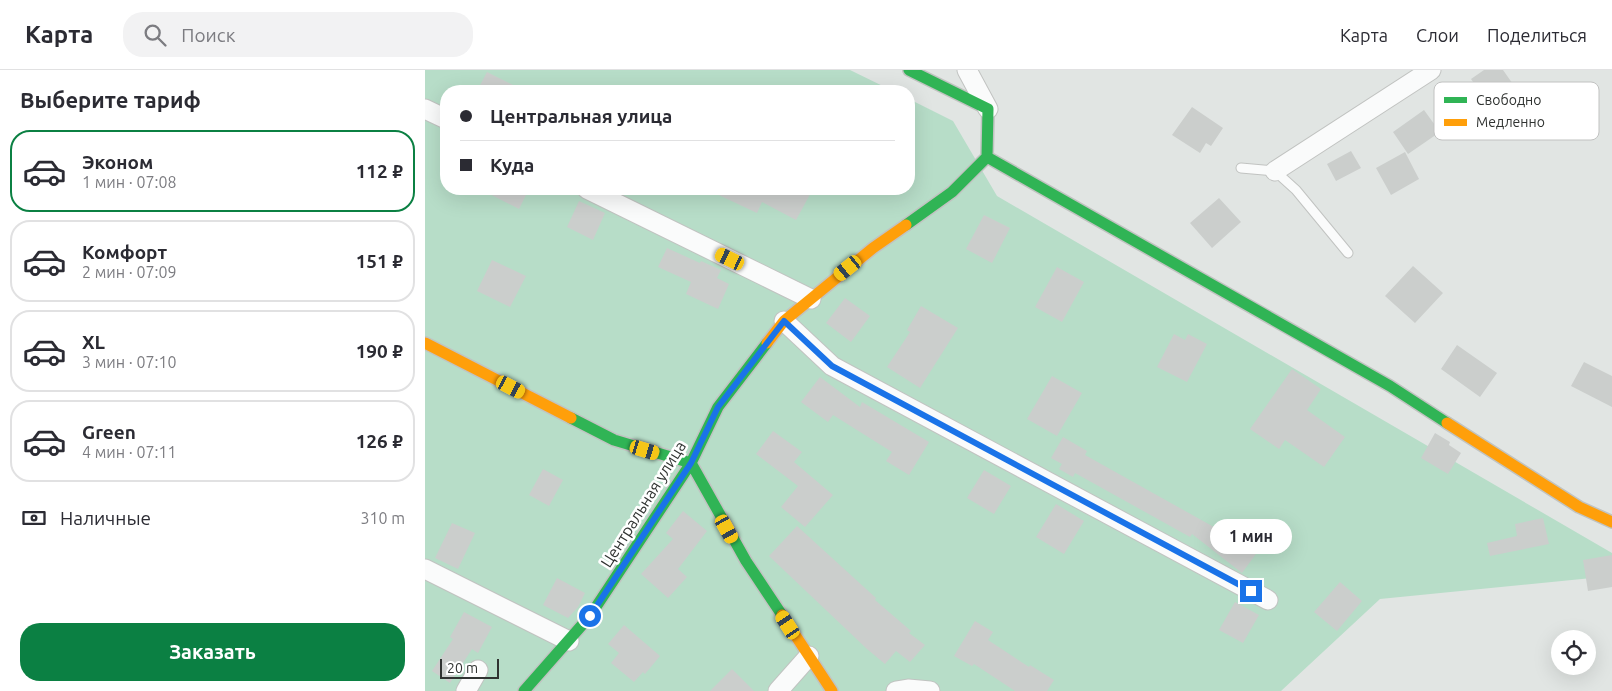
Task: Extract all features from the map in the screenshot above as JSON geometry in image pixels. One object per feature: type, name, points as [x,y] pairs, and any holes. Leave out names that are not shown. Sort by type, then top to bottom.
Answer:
[{"type":"street","points":[[909,70],[988,109]]},
{"type":"street","points":[[967,70],[988,109],[987,157],[1389,386],[1579,507],[1612,522]]},
{"type":"street","points":[[1275,171],[1431,70]]},
{"type":"street","points":[[425,109],[440,116]]},
{"type":"street","name":"Центральная улица","points":[[524,691],[590,616],[691,463],[718,407],[784,321],[873,248],[952,192],[987,157]]},
{"type":"street","points":[[599,195],[811,299]]},
{"type":"street","points":[[784,321],[832,366],[1268,600]]},
{"type":"street","points":[[425,343],[614,440],[691,463],[746,561],[832,691]]},
{"type":"street","points":[[425,569],[569,641]]},
{"type":"street","points":[[778,691],[809,656]]},
{"type":"street","points":[[466,691],[478,670]]},
{"type":"street","points":[[896,691],[908,689],[930,691]]},
{"type":"lane","points":[[1241,168],[1275,171],[1296,190],[1348,253]]},
{"type":"green space","points":[[425,70],[850,70],[881,85],[440,85],[440,195],[915,195],[915,102],[953,121],[997,196],[1612,553],[1612,576],[1380,599],[1281,691],[425,691]]},
{"type":"building","points":[[1484,70],[1503,70],[1511,82],[1473,82],[1471,79]]},
{"type":"building","points":[[487,72],[513,85],[480,85]]},
{"type":"building","points":[[1192,107],[1223,128],[1211,146],[1206,143],[1200,153],[1172,135]]},
{"type":"building","points":[[1424,110],[1434,124],[1434,136],[1408,154],[1393,132]]},
{"type":"building","points":[[1351,151],[1361,168],[1336,181],[1327,164]]},
{"type":"building","points":[[1405,152],[1419,179],[1391,195],[1376,168]]},
{"type":"building","points":[[492,195],[526,195],[519,209]]},
{"type":"building","points":[[719,195],[810,195],[796,220],[762,202],[757,213]]},
{"type":"building","points":[[1219,198],[1241,222],[1212,248],[1190,223]]},
{"type":"building","points":[[579,201],[605,213],[593,240],[567,227]]},
{"type":"building","points":[[984,215],[1010,228],[992,263],[966,249]]},
{"type":"building","points":[[667,248],[721,270],[717,278],[729,284],[718,309],[686,294],[691,282],[658,267]]},
{"type":"building","points":[[492,260],[526,276],[510,307],[477,291]]},
{"type":"building","points":[[1413,266],[1443,293],[1415,323],[1385,296]]},
{"type":"building","points":[[1057,267],[1084,282],[1062,322],[1035,307]]},
{"type":"building","points":[[845,298],[870,316],[851,342],[826,323]]},
{"type":"building","points":[[921,306],[958,328],[920,388],[887,367],[910,332],[907,330]]},
{"type":"building","points":[[1174,334],[1185,340],[1188,334],[1207,344],[1187,382],[1157,367]]},
{"type":"building","points":[[1457,345],[1497,373],[1480,397],[1441,369]]},
{"type":"building","points":[[1584,362],[1612,376],[1612,407],[1571,386]]},
{"type":"building","points":[[1292,369],[1321,389],[1307,410],[1345,437],[1324,467],[1285,440],[1279,449],[1250,429]]},
{"type":"building","points":[[1052,376],[1082,393],[1057,436],[1027,419]]},
{"type":"building","points":[[820,377],[860,407],[862,402],[929,442],[909,475],[886,461],[892,452],[833,415],[828,422],[801,402]]},
{"type":"building","points":[[773,431],[802,452],[794,462],[833,495],[805,527],[781,507],[798,486],[756,454]]},
{"type":"building","points":[[1435,433],[1450,442],[1449,445],[1461,453],[1448,474],[1421,458]]},
{"type":"building","points":[[1063,437],[1087,451],[1085,455],[1221,531],[1228,522],[1261,547],[1242,573],[1192,534],[1190,537],[1075,473],[1073,477],[1059,469],[1062,464],[1051,458]]},
{"type":"building","points":[[543,469],[563,480],[549,506],[529,495]]},
{"type":"building","points":[[984,470],[1011,486],[994,514],[967,498]]},
{"type":"building","points":[[1056,504],[1084,521],[1064,554],[1036,537]]},
{"type":"building","points":[[683,511],[707,531],[678,569],[687,577],[668,598],[641,574],[673,539],[666,533]]},
{"type":"building","points":[[1543,518],[1549,544],[1490,556],[1487,543],[1517,536],[1515,524]]},
{"type":"building","points":[[452,523],[475,533],[458,569],[435,558]]},
{"type":"building","points":[[797,526],[876,598],[875,600],[911,631],[909,633],[925,645],[910,662],[896,651],[885,664],[769,556]]},
{"type":"building","points":[[1612,555],[1612,587],[1588,591],[1583,560]]},
{"type":"building","points":[[557,578],[585,593],[578,607],[568,618],[543,605]]},
{"type":"building","points":[[1340,582],[1362,601],[1337,631],[1314,612]]},
{"type":"building","points":[[1235,602],[1259,615],[1243,643],[1219,630]]},
{"type":"building","points":[[464,612],[492,627],[478,653],[472,649],[450,683],[432,671],[453,639],[450,637]]},
{"type":"building","points":[[975,621],[993,632],[988,640],[1029,667],[1030,665],[1054,680],[1047,691],[1015,691],[974,664],[972,666],[954,656]]},
{"type":"building","points":[[624,625],[660,656],[645,674],[643,672],[634,682],[611,663],[619,653],[608,644]]},
{"type":"building","points":[[732,669],[754,691],[710,691]]},
{"type":"traffic: fast","points":[[909,70],[988,109],[987,157]]},
{"type":"traffic: fast","points":[[987,157],[1390,386],[1447,423]]},
{"type":"traffic: fast","points":[[906,225],[952,192],[987,157]]},
{"type":"traffic: fast","points":[[524,691],[590,616],[691,463],[718,407],[767,343]]},
{"type":"traffic: fast","points":[[571,418],[614,440],[691,463],[746,561],[782,615]]},
{"type":"traffic: slow","points":[[767,343],[784,321],[873,248],[906,225]]},
{"type":"traffic: slow","points":[[425,343],[571,418]]},
{"type":"traffic: slow","points":[[1447,423],[1579,507],[1612,522]]},
{"type":"traffic: slow","points":[[782,615],[832,691]]},
{"type":"route","points":[[590,616],[691,463],[718,407],[784,321],[832,366],[1251,591]]}]
